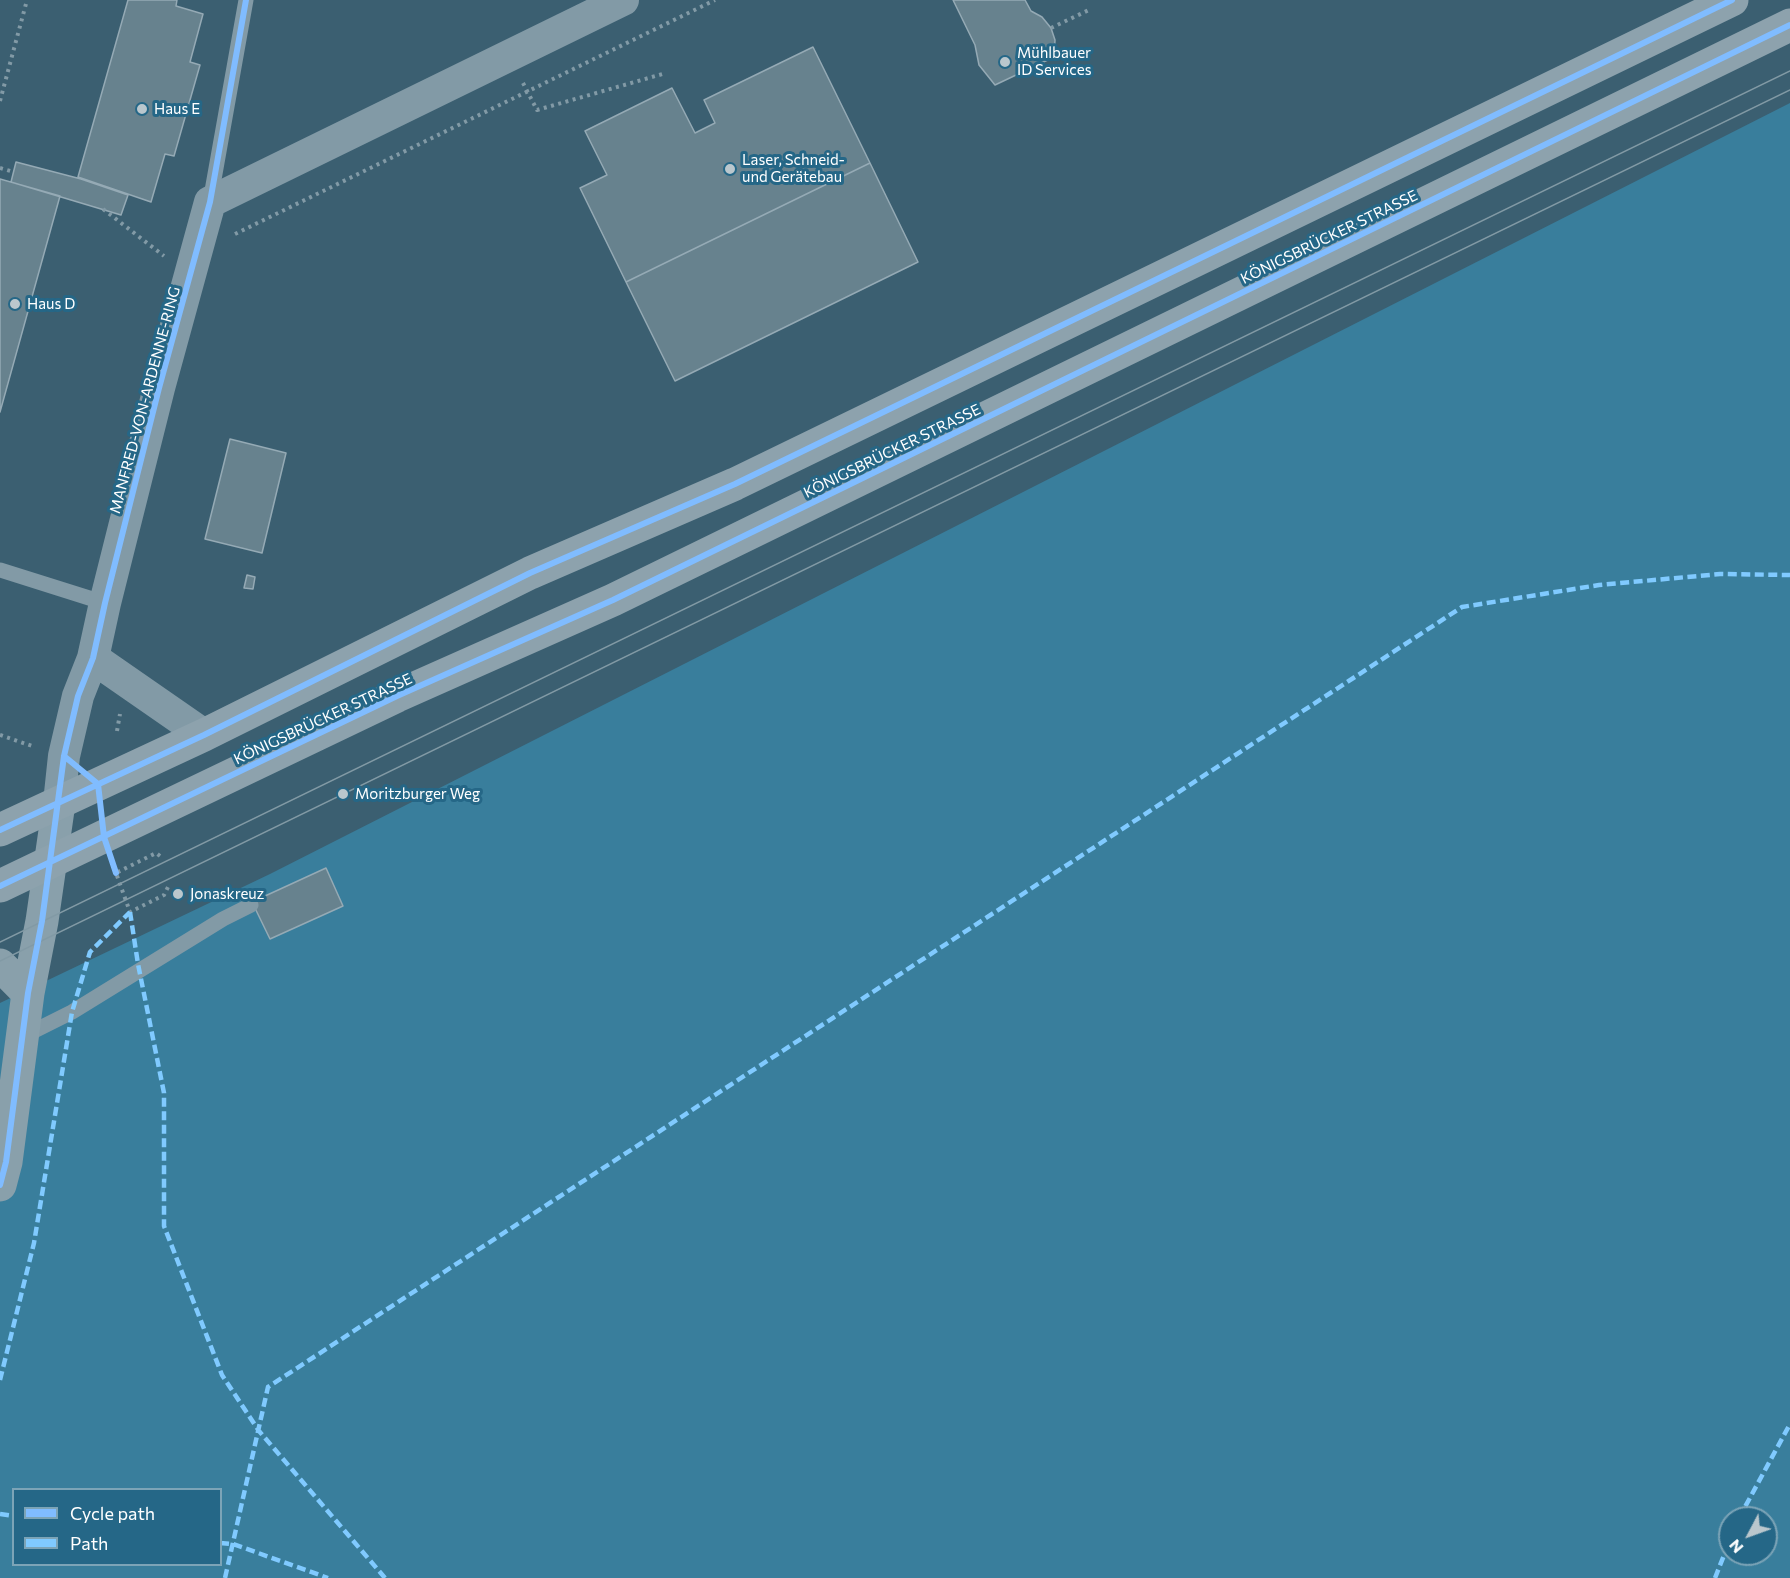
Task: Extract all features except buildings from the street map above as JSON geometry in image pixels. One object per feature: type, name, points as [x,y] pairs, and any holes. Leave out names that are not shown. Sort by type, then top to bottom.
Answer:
[{"type":"main road","points":[[0,830],[204,735],[530,573],[735,484],[1732,0]]},
{"type":"main road","name":"KÖNIGSBRÜCKER STRASSE","points":[[0,886],[397,696],[624,595],[1790,26]]},
{"type":"street","points":[[210,202],[623,0]]},
{"type":"street","name":"MANFRED-VON-ARDENNE-RING","points":[[59,803],[64,756],[78,696],[93,658],[171,342],[210,202]]},
{"type":"street","points":[[93,658],[204,735]]},
{"type":"street","points":[[0,1185],[6,1162],[28,993],[42,921],[59,803]]},
{"type":"street","points":[[0,965],[28,993]]},
{"type":"lane","name":"MANFRED-VON-ARDENNE-RING","points":[[210,202],[246,0]]},
{"type":"lane","points":[[0,570],[105,603]]},
{"type":"lane","points":[[24,1036],[72,1012],[223,919],[251,905]]},
{"type":"path","points":[[0,102],[27,0]]},
{"type":"path","points":[[196,252],[714,0]]},
{"type":"path","points":[[1051,28],[1090,9]]},
{"type":"path","points":[[509,56],[537,110],[666,73]]},
{"type":"path","points":[[0,168],[14,172]]},
{"type":"path","points":[[103,209],[161,255]]},
{"type":"path","points":[[104,837],[130,912],[164,895],[169,885]]},
{"type":"path","points":[[116,873],[156,853],[160,856]]},
{"type":"shaded area","points":[[1790,103],[1790,1578],[0,1578],[0,1003],[270,874]]},
{"type":"tram line","points":[[0,942],[1790,71]]},
{"type":"tram line","points":[[0,961],[1790,90]]},
{"type":"marked path","points":[[225,1578],[268,1387],[1462,607],[1599,585],[1720,574],[1790,575]]},
{"type":"marked path","points":[[130,912],[164,1093],[164,1226],[222,1375],[259,1431],[385,1578]]},
{"type":"marked path","points":[[0,1380],[34,1243],[72,1012],[90,952],[130,912]]},
{"type":"marked path","points":[[1746,1506],[1790,1424]]},
{"type":"marked path","points":[[0,1514],[12,1516]]},
{"type":"marked path","points":[[222,1543],[233,1544],[328,1578]]},
{"type":"marked path","points":[[1715,1578],[1720,1566]]},
{"type":"cycle path","points":[[0,1185],[6,1162],[28,993],[42,921],[64,756],[78,696],[93,658],[159,388],[210,202],[246,0]]},
{"type":"cycle path","points":[[0,830],[204,735],[530,573],[735,484],[1732,0]]},
{"type":"cycle path","points":[[0,886],[397,696],[613,600],[1790,25]]},
{"type":"cycle path","points":[[64,756],[98,784],[104,837],[116,873]]},
{"type":"place","name":"Mühlbauer ID Services","points":[[1005,62]]},
{"type":"place","name":"Haus E","points":[[142,109]]},
{"type":"place","name":"Laser, Schneid- und Gerätebau","points":[[730,169]]},
{"type":"place","name":"Haus D","points":[[15,304]]},
{"type":"place","name":"Moritzburger Weg","points":[[343,794]]},
{"type":"place","name":"Jonaskreuz","points":[[178,894]]}]
